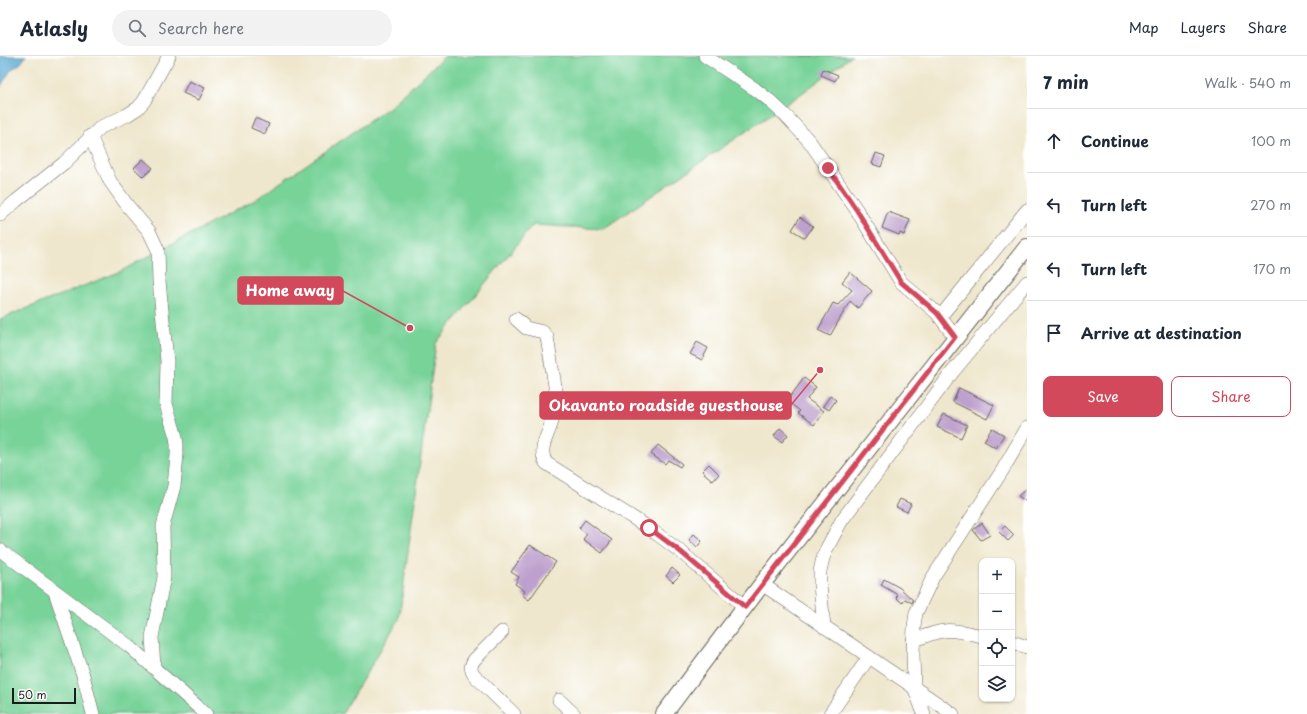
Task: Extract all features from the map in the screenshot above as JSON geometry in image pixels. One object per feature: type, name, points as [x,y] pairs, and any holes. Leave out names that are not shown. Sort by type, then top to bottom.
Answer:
[{"type":"main road","points":[[664,714],[762,584],[1027,247]]},
{"type":"street","points":[[0,215],[64,163],[90,136],[101,127],[127,115],[138,108],[144,101],[170,56]]},
{"type":"street","points":[[705,56],[756,89],[786,116],[810,142],[856,209],[901,282],[940,317],[955,337]]},
{"type":"street","points":[[90,136],[110,181],[127,205],[149,231],[158,250],[159,280],[167,361],[166,404],[177,441],[177,455],[174,486],[163,526],[164,577],[152,637],[154,668]]},
{"type":"street","points":[[940,317],[1027,210]]},
{"type":"street","points":[[824,627],[820,571],[827,548],[842,520],[951,374],[1027,282]]},
{"type":"street","points":[[516,319],[526,328],[543,332],[547,337],[556,392],[556,401],[551,426],[542,449],[542,454],[546,463],[649,528],[681,552],[745,607]]},
{"type":"street","points":[[924,714],[914,688],[913,641],[916,613],[933,577],[1002,471],[1027,428]]},
{"type":"street","points":[[0,550],[129,646],[206,714]]},
{"type":"street","points":[[762,584],[953,714]]},
{"type":"street","points":[[55,592],[83,675],[93,714]]},
{"type":"street","points":[[913,641],[937,631],[944,630],[979,636]]},
{"type":"street","points":[[502,632],[474,660],[471,670],[475,676],[514,714]]},
{"type":"street","points":[[1015,643],[1027,647]]},
{"type":"street","points":[[830,714],[869,657]]},
{"type":"street","points":[[558,700],[574,714]]},
{"type":"green space","points":[[445,56],[852,56],[798,96],[603,229],[533,225],[436,343],[399,619],[342,714],[0,714],[0,319],[119,272],[255,200],[390,107]]},
{"type":"water","points":[[0,56],[26,56],[21,63],[11,70],[0,87]]},
{"type":"building","points":[[823,69],[838,75],[835,81],[821,75]]},
{"type":"building","points":[[189,81],[205,88],[199,100],[183,93]]},
{"type":"building","points":[[255,118],[269,124],[265,134],[251,128]]},
{"type":"building","points":[[876,153],[885,156],[881,167],[872,164]]},
{"type":"building","points":[[143,159],[153,168],[143,177],[134,168]]},
{"type":"building","points":[[888,212],[910,220],[904,235],[900,233],[899,235],[882,228]]},
{"type":"building","points":[[800,217],[813,226],[805,238],[792,230]]},
{"type":"building","points":[[850,272],[872,291],[858,308],[850,301],[830,336],[818,330],[833,303],[838,305],[852,290],[842,282]]},
{"type":"building","points":[[697,342],[708,348],[702,360],[690,354]]},
{"type":"building","points":[[804,378],[816,387],[807,399],[824,411],[814,425],[798,413],[800,411],[787,401]]},
{"type":"building","points":[[959,388],[994,405],[987,419],[953,402]]},
{"type":"building","points":[[830,396],[836,400],[829,410],[823,406]]},
{"type":"building","points":[[944,414],[967,425],[961,438],[937,427]]},
{"type":"building","points":[[780,428],[788,435],[782,442],[774,436]]},
{"type":"building","points":[[992,428],[1004,435],[996,448],[984,441]]},
{"type":"building","points":[[658,445],[682,464],[680,467],[668,460],[665,464],[651,454]]},
{"type":"building","points":[[709,464],[719,474],[713,481],[702,471]]},
{"type":"building","points":[[1027,488],[1027,502],[1018,496]]},
{"type":"building","points":[[900,499],[911,504],[907,512],[896,507]]},
{"type":"building","points":[[585,520],[612,540],[602,553],[583,539],[587,534],[579,528]]},
{"type":"building","points":[[982,523],[990,535],[981,540],[973,530]]},
{"type":"building","points":[[1005,526],[1014,535],[1008,541],[999,532]]},
{"type":"building","points":[[694,534],[702,541],[697,547],[689,540]]},
{"type":"building","points":[[530,545],[556,562],[529,600],[522,595],[525,591],[515,584],[519,577],[511,572]]},
{"type":"building","points":[[672,568],[680,575],[673,582],[666,576]]},
{"type":"building","points":[[884,579],[900,588],[913,600],[912,603],[905,599],[902,603],[896,597],[898,595],[881,585]]},
{"type":"place","name":"Home away","points":[[410,328]]},
{"type":"place","name":"Okavanto roadside guesthouse","points":[[820,370]]},
{"type":"route","points":[[649,528],[681,552],[745,607],[955,337],[937,313],[901,282],[867,226],[828,168]]}]
